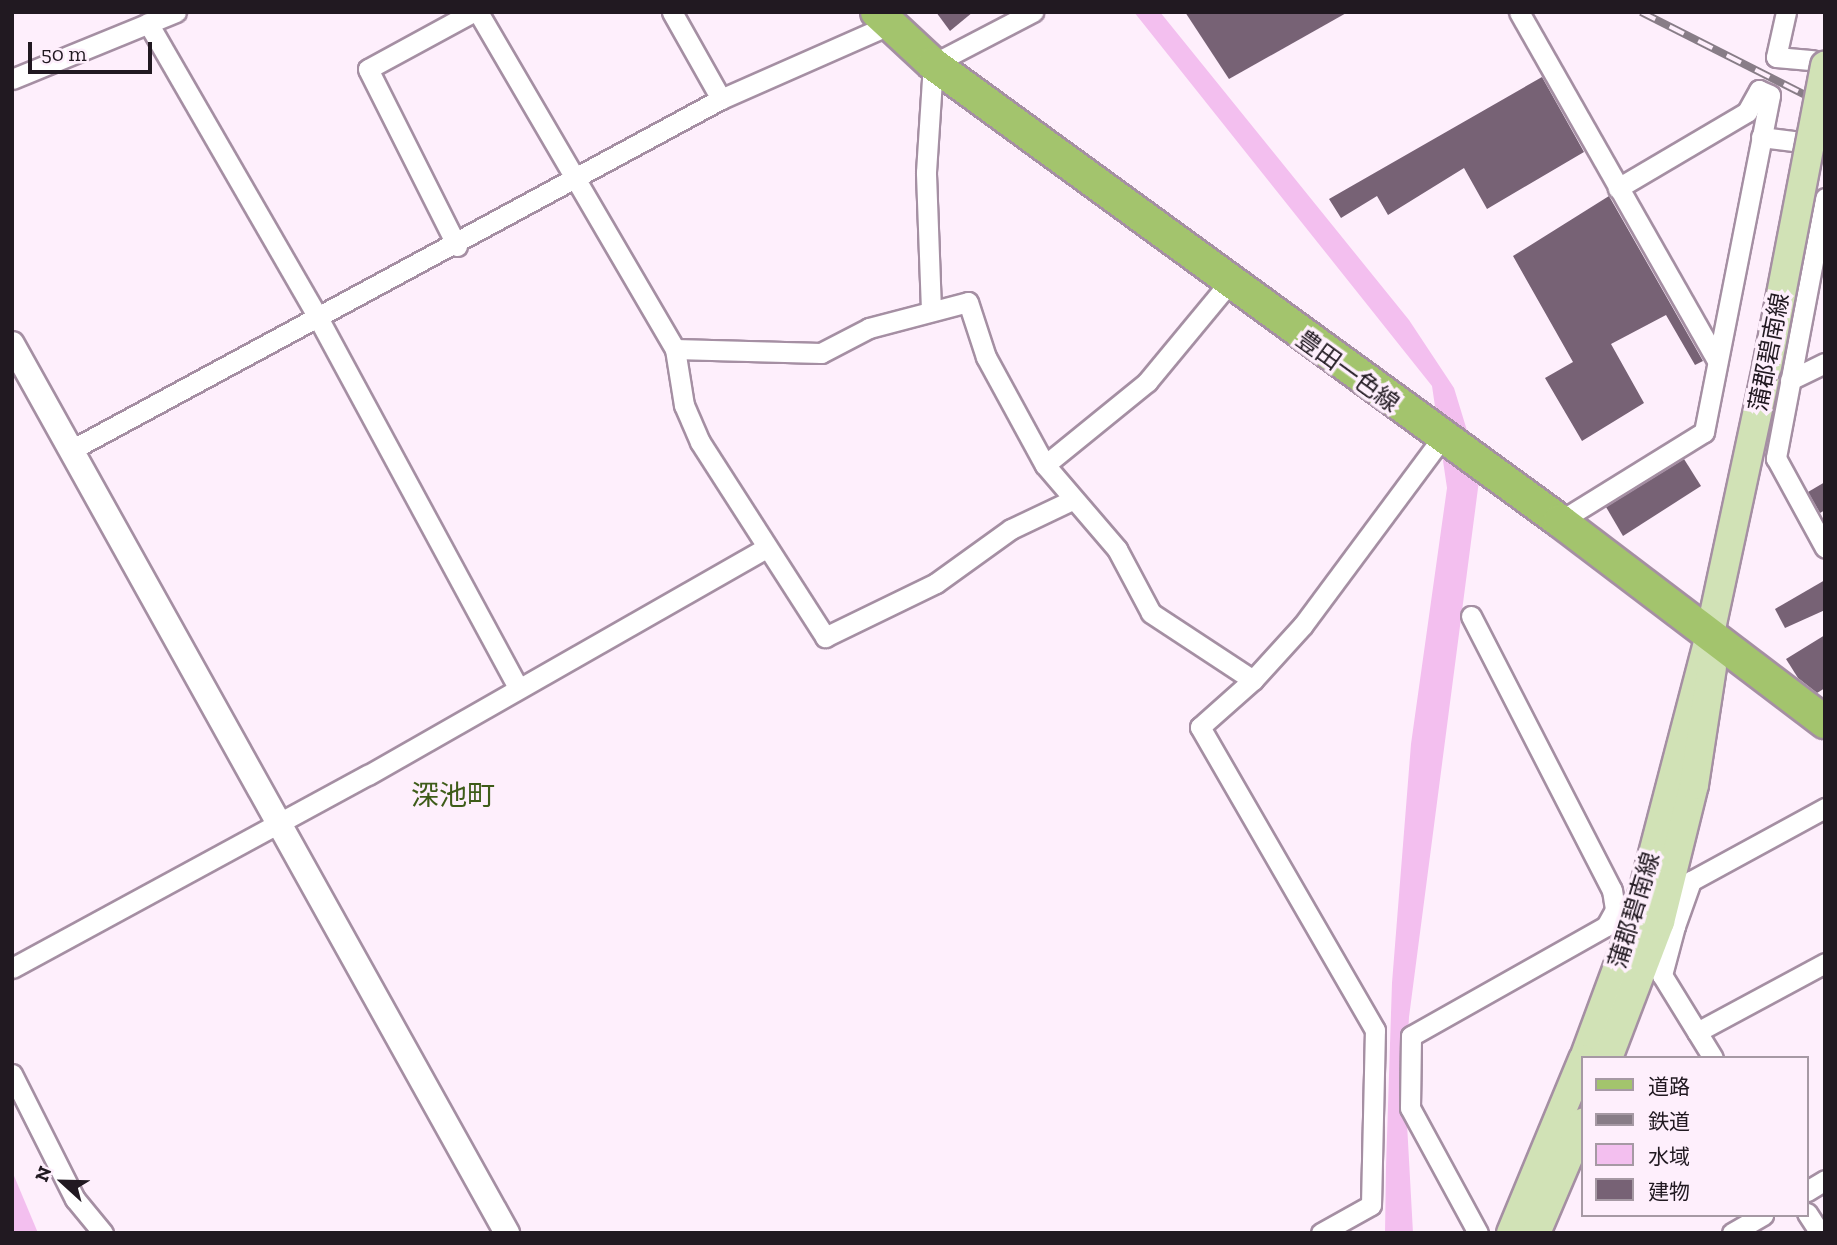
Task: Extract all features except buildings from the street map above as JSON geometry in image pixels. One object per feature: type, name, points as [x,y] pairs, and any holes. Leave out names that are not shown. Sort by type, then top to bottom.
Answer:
[{"type":"main road","name":"豊田一色線","points":[[883,19],[933,64],[1228,284],[1441,439],[1560,521],[1709,638],[1825,722]]},
{"type":"main road","name":"蒲郡碧南線","points":[[1609,1056],[1714,684],[1709,638],[1779,373],[1819,63]]},
{"type":"main road","name":"蒲郡碧南線","points":[[1584,1056],[1646,918]]},
{"type":"main road","name":"蒲郡碧南線","points":[[1511,1233],[1582,1060]]},
{"type":"main road","points":[[1536,1233],[1582,1125]]},
{"type":"street","points":[[12,79],[176,12]]},
{"type":"street","points":[[457,246],[368,69],[476,12],[675,349],[684,404],[700,442],[825,636],[936,583],[1010,529],[1072,500]]},
{"type":"street","points":[[672,12],[722,99]]},
{"type":"street","points":[[931,310],[926,173],[933,64],[1032,12]]},
{"type":"street","points":[[1519,12],[1717,361]]},
{"type":"street","points":[[1786,12],[1776,57],[1819,63]]},
{"type":"street","points":[[71,450],[316,314],[457,246],[722,99],[883,19]]},
{"type":"street","points":[[148,23],[316,314],[518,687]]},
{"type":"street","points":[[1560,521],[1704,432],[1770,95],[1759,90],[1747,112],[1618,188]]},
{"type":"street","points":[[1761,137],[1825,145]]},
{"type":"street","points":[[1825,198],[1779,373],[1776,458],[1825,548]]},
{"type":"street","points":[[1045,465],[1147,382],[1228,284]]},
{"type":"street","points":[[675,349],[821,353],[869,328],[968,302],[986,357],[1045,465],[1117,550],[1150,613],[1253,680]]},
{"type":"street","points":[[12,344],[507,1233]]},
{"type":"street","points":[[1779,373],[1825,363]]},
{"type":"street","points":[[1321,1233],[1371,1205],[1375,1030],[1200,727],[1253,680],[1303,625],[1441,439]]},
{"type":"street","points":[[12,968],[280,822],[766,548]]},
{"type":"street","points":[[1471,615],[1612,890],[1646,918],[1662,975],[1712,1056]]},
{"type":"street","points":[[1479,1233],[1409,1108],[1411,1036],[1606,926],[1646,918],[1691,881],[1825,808]]},
{"type":"street","points":[[1697,1032],[1825,963]]},
{"type":"street","points":[[12,1074],[75,1199],[103,1233]]},
{"type":"street","points":[[1809,1190],[1825,1180]]},
{"type":"street","points":[[1809,1216],[1821,1233]]},
{"type":"street","points":[[1732,1233],[1760,1217]]},
{"type":"water","points":[[1134,12],[1160,12],[1409,320],[1454,388],[1480,473],[1409,1017],[1405,1087],[1413,1233],[1385,1233],[1386,1167],[1392,983],[1411,744],[1447,488],[1432,386]]},
{"type":"water","points":[[12,1171],[38,1233],[12,1233]]},
{"type":"railway","points":[[1641,12],[1805,95]]},
{"type":"district","name":"深池町","points":[[453,796]]}]
